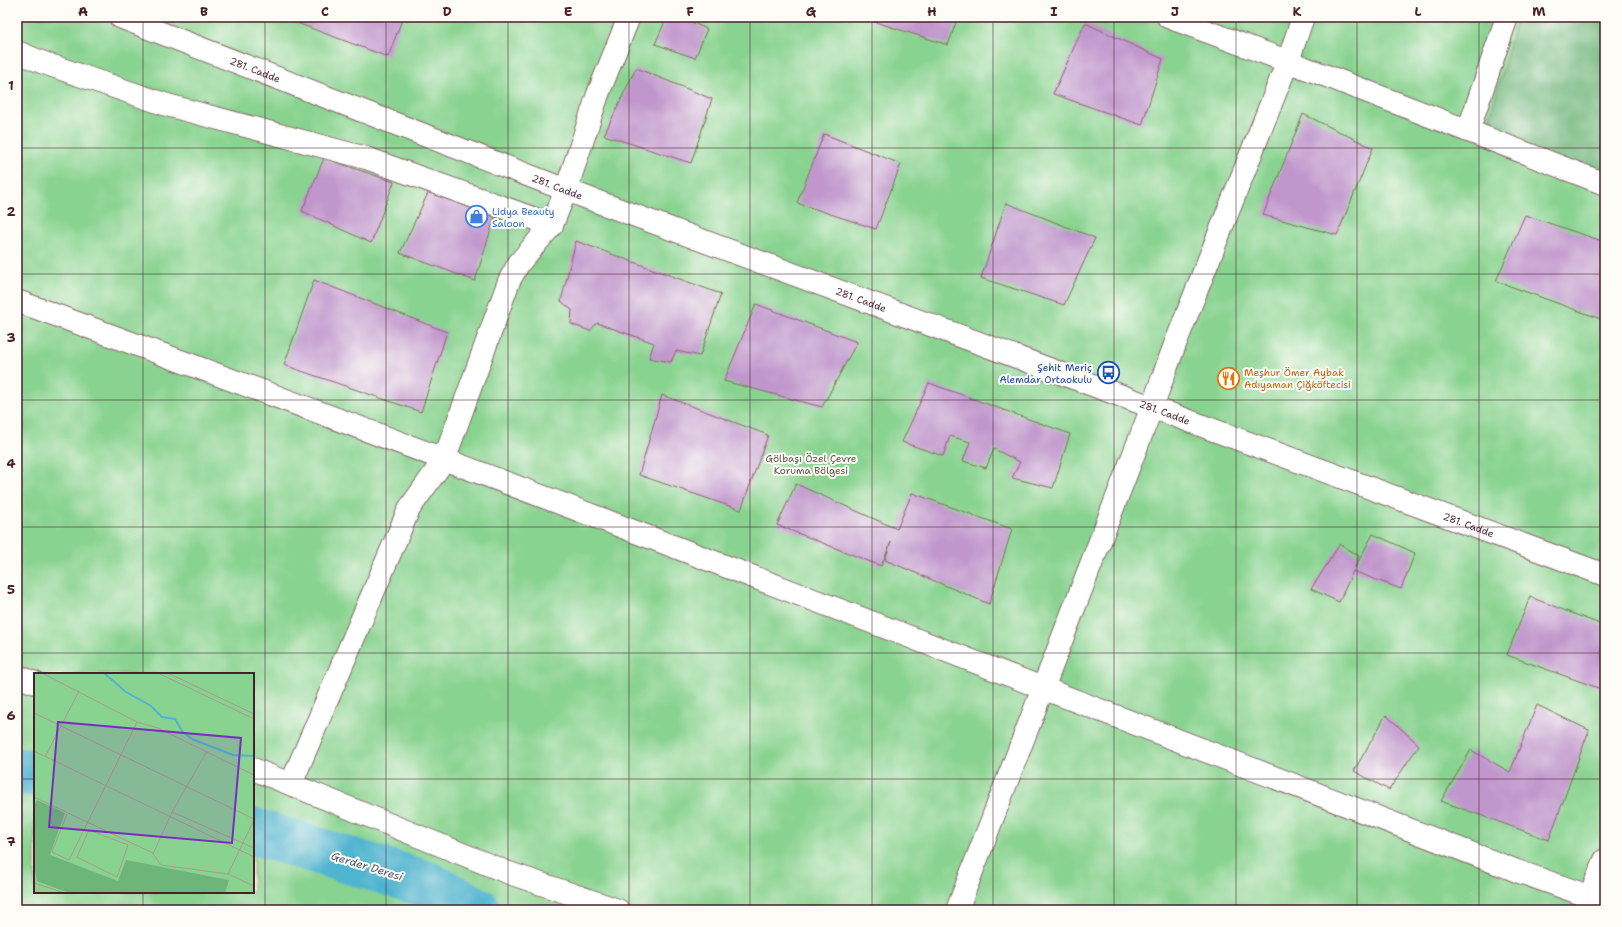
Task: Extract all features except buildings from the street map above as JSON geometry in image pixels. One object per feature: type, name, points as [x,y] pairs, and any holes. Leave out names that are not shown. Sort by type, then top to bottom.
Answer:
[{"type":"street","name":"281. Cadde","points":[[120,17],[566,190],[1605,575]]},
{"type":"street","points":[[291,784],[409,509],[444,460],[509,282],[519,263],[552,225],[566,190],[598,94],[629,17]]},
{"type":"street","points":[[1168,17],[1288,61],[1605,184]]},
{"type":"street","points":[[957,910],[1174,347],[1288,61],[1303,17]]},
{"type":"street","points":[[1468,131],[1507,17]]},
{"type":"street","points":[[17,52],[44,63],[167,105],[366,158],[552,225]]},
{"type":"street","points":[[17,301],[169,356],[624,527],[1593,903],[1605,860]]},
{"type":"street","points":[[17,676],[34,683]]},
{"type":"street","points":[[254,768],[509,872],[618,910]]},
{"type":"green space","name":"Gölbaşı Özel Çevre Koruma Bölgesi","points":[[17,17],[1605,17],[1605,910],[17,910]]},
{"type":"green space","points":[[1517,17],[1605,17],[1605,177],[1486,132]]},
{"type":"waterway","name":"Gerder Deresi","points":[[17,771],[34,773]]},
{"type":"waterway","name":"Gerder Deresi","points":[[254,831],[429,885],[477,910]]},
{"type":"place","name":"Lidya Beauty Saloon","points":[[476,217]]},
{"type":"place","name":"Şehit Meriç Alemdar Ortaokulu","points":[[1108,373]]},
{"type":"place","name":"Meşhur Ömer Aybak Adıyaman Çiğköftecisi","points":[[1228,378]]}]
